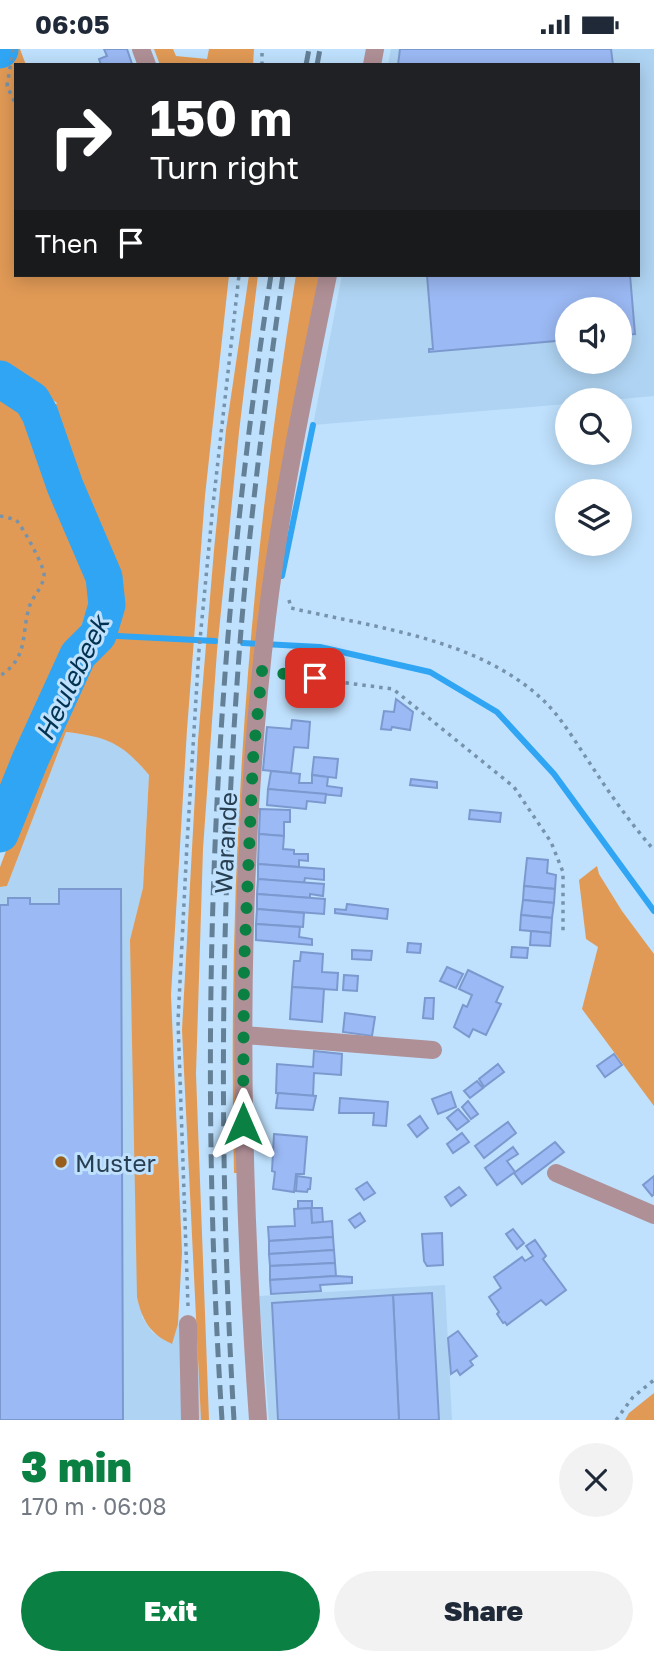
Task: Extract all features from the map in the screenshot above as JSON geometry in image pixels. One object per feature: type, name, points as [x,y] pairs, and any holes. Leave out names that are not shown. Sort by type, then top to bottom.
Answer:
[{"type":"street","name":"Warande","points":[[257,1420],[244,1160],[244,966],[253,759],[271,591],[300,417],[328,277]]},
{"type":"street","points":[[244,1035],[433,1050]]},
{"type":"street","points":[[556,1173],[654,1215]]},
{"type":"street","points":[[188,1324],[190,1420]]},
{"type":"path","points":[[13,49],[7,86],[14,101]]},
{"type":"path","points":[[188,1324],[178,1021],[200,650],[239,277]]},
{"type":"path","points":[[0,516],[14,519],[21,526],[44,574],[29,608],[25,638],[18,655],[9,670],[0,676]]},
{"type":"path","points":[[271,591],[288,595],[291,608],[463,651],[512,675],[544,701],[654,851]]},
{"type":"path","points":[[262,671],[393,689],[514,787],[551,842],[563,872],[563,935]]},
{"type":"path","points":[[616,1420],[633,1398],[654,1380]]},
{"type":"shaded area","points":[[0,49],[20,49],[25,63],[14,63],[14,277],[229,277],[205,496],[171,995],[182,1252],[178,1324],[172,1344],[158,1336],[148,1325],[141,1313],[137,1297],[130,940],[143,888],[149,775],[131,755],[113,743],[93,736],[66,732],[7,886],[0,887],[0,867],[44,747],[70,687],[101,632],[85,615],[80,631],[51,689],[0,815],[0,386],[24,403],[38,428],[57,403],[20,377],[0,369]]},
{"type":"shaded area","points":[[154,49],[173,49],[176,56],[207,59],[209,49],[254,49],[253,63],[159,63]]},
{"type":"shaded area","points":[[391,49],[654,49],[654,396],[632,398],[632,388],[555,388],[555,405],[313,425],[342,277],[640,277],[640,63],[388,63]]},
{"type":"shaded area","points":[[249,277],[258,277],[217,651],[203,849],[196,1074],[209,1420],[201,1420],[182,1030],[198,740],[226,430]]},
{"type":"shaded area","points":[[296,277],[319,277],[289,435],[239,921],[237,1173],[234,1173],[234,948],[244,723],[253,610],[279,386]]},
{"type":"shaded area","name":"Muster","points":[[66,732],[101,737],[127,750],[149,775],[140,907],[142,1317],[152,1332],[171,1344],[178,1324],[196,1324],[201,1420],[0,1420],[0,887],[7,886]]},
{"type":"shaded area","points":[[597,866],[599,874],[622,911],[654,954],[654,1106],[582,1009],[598,947],[586,939],[579,880]]},
{"type":"shaded area","points":[[445,1285],[452,1420],[269,1420],[259,1296]]},
{"type":"shaded area","points":[[654,1393],[654,1420],[625,1420],[629,1413]]},
{"type":"building","points":[[104,49],[127,49],[132,63],[100,63],[99,59],[107,56]]},
{"type":"building","points":[[400,49],[611,49],[613,63],[398,63]]},
{"type":"building","points":[[427,277],[630,277],[632,297],[555,297],[555,341],[429,352],[429,349],[433,349]]},
{"type":"building","points":[[632,299],[635,334],[632,334]]},
{"type":"building","points":[[396,699],[413,712],[410,730],[392,727],[391,730],[381,729],[384,711],[394,712]]},
{"type":"building","points":[[292,720],[310,722],[308,748],[294,747],[291,773],[263,770],[267,727],[291,729]]},
{"type":"building","points":[[314,757],[338,759],[336,778],[312,775]]},
{"type":"building","points":[[271,771],[300,774],[299,783],[312,783],[312,775],[328,777],[327,786],[342,788],[341,796],[268,789]]},
{"type":"building","points":[[411,779],[437,782],[437,788],[410,785]]},
{"type":"building","points":[[268,789],[326,794],[325,803],[307,801],[306,809],[267,805]]},
{"type":"building","points":[[260,809],[290,810],[290,822],[284,822],[284,836],[259,834]]},
{"type":"building","points":[[470,810],[501,813],[500,822],[469,819]]},
{"type":"building","points":[[259,834],[284,836],[283,849],[294,850],[294,854],[308,854],[308,861],[299,860],[299,867],[258,864]]},
{"type":"building","points":[[527,858],[548,860],[547,873],[556,875],[555,889],[524,886]]},
{"type":"building","points":[[258,864],[324,869],[324,880],[305,878],[304,883],[258,879]]},
{"type":"building","points":[[258,879],[324,884],[323,896],[310,894],[310,898],[257,894]]},
{"type":"building","points":[[524,886],[555,889],[554,903],[523,900]]},
{"type":"building","name":"Muster","points":[[59,889],[121,889],[123,1420],[0,1420],[0,905],[8,905],[8,898],[30,898],[30,904],[59,904]]},
{"type":"building","points":[[257,894],[325,899],[324,914],[257,909]]},
{"type":"building","points":[[523,900],[554,903],[552,918],[521,915]]},
{"type":"building","points":[[347,904],[388,909],[387,919],[335,913],[335,909],[346,910]]},
{"type":"building","points":[[257,909],[304,913],[303,927],[256,924]]},
{"type":"building","points":[[521,915],[552,918],[551,933],[520,930]]},
{"type":"building","points":[[256,924],[300,927],[299,937],[312,939],[312,945],[256,940]]},
{"type":"building","points":[[531,931],[551,933],[550,946],[530,945]]},
{"type":"building","points":[[408,943],[421,944],[420,953],[407,952]]},
{"type":"building","points":[[512,947],[528,948],[527,958],[511,957]]},
{"type":"building","points":[[352,950],[372,951],[371,960],[352,959]]},
{"type":"building","points":[[301,952],[323,954],[322,972],[338,973],[337,990],[292,987],[294,961],[300,961]]},
{"type":"building","points":[[447,967],[463,974],[456,988],[440,981]]},
{"type":"building","points":[[468,970],[503,987],[496,1002],[501,1004],[486,1035],[473,1029],[469,1037],[454,1027],[463,1005],[467,1007],[472,995],[459,989]]},
{"type":"building","points":[[344,975],[358,976],[357,991],[343,990]]},
{"type":"building","points":[[292,987],[324,989],[322,1022],[290,1019]]},
{"type":"building","points":[[425,998],[434,998],[433,1019],[423,1018]]},
{"type":"building","points":[[345,1013],[375,1017],[372,1036],[343,1032]]},
{"type":"building","points":[[314,1051],[342,1054],[341,1075],[314,1073],[313,1096],[276,1093],[277,1064],[313,1067]]},
{"type":"building","points":[[614,1054],[622,1065],[605,1077],[597,1066]]},
{"type":"building","points":[[498,1064],[504,1072],[484,1087],[479,1079]]},
{"type":"building","points":[[477,1081],[483,1088],[470,1098],[464,1091]]},
{"type":"building","points":[[451,1092],[456,1107],[438,1114],[432,1099]]},
{"type":"building","points":[[278,1093],[316,1096],[313,1110],[276,1108]]},
{"type":"building","points":[[340,1098],[388,1102],[386,1126],[373,1125],[374,1113],[339,1113]]},
{"type":"building","points":[[468,1101],[478,1114],[471,1119],[462,1107]]},
{"type":"building","points":[[458,1109],[469,1121],[457,1130],[447,1118]]},
{"type":"building","points":[[420,1116],[428,1128],[417,1137],[408,1125]]},
{"type":"building","points":[[508,1122],[516,1133],[484,1158],[475,1146]]},
{"type":"building","points":[[462,1133],[469,1142],[453,1153],[447,1144]]},
{"type":"building","points":[[274,1134],[307,1137],[304,1174],[296,1174],[294,1192],[273,1189]]},
{"type":"building","points":[[555,1142],[564,1152],[522,1184],[514,1173]]},
{"type":"building","points":[[513,1147],[518,1154],[507,1161],[515,1172],[497,1185],[485,1168]]},
{"type":"building","points":[[297,1176],[311,1178],[307,1192],[296,1191]]},
{"type":"building","points":[[654,1176],[654,1194],[652,1196],[643,1185]]},
{"type":"building","points":[[367,1182],[375,1193],[364,1200],[356,1189]]},
{"type":"building","points":[[459,1187],[466,1195],[451,1206],[445,1197]]},
{"type":"building","points":[[298,1201],[312,1201],[312,1208],[298,1209]]},
{"type":"building","points":[[311,1208],[322,1208],[323,1222],[312,1223]]},
{"type":"building","points":[[311,1208],[312,1223],[332,1221],[333,1237],[269,1241],[268,1227],[295,1226],[294,1209]]},
{"type":"building","points":[[360,1213],[365,1221],[355,1228],[349,1220]]},
{"type":"building","points":[[513,1229],[524,1243],[517,1249],[506,1234]]},
{"type":"building","points":[[442,1233],[443,1265],[427,1266],[424,1261],[422,1234]]},
{"type":"building","points":[[333,1237],[334,1250],[269,1254],[269,1241]]},
{"type":"building","points":[[535,1240],[546,1256],[543,1259],[566,1290],[546,1305],[541,1300],[507,1325],[497,1314],[499,1312],[489,1297],[501,1288],[494,1277],[522,1257],[525,1261],[533,1256],[526,1246]]},
{"type":"building","points":[[334,1250],[335,1263],[270,1266],[269,1254]]},
{"type":"building","points":[[335,1263],[336,1276],[270,1280],[270,1266]]},
{"type":"building","points":[[352,1277],[352,1283],[320,1285],[321,1291],[271,1294],[270,1280]]},
{"type":"building","points":[[432,1293],[439,1420],[399,1420],[393,1295]]},
{"type":"building","points":[[393,1295],[399,1420],[278,1420],[272,1303]]},
{"type":"building","points":[[458,1331],[477,1356],[470,1361],[473,1365],[460,1375],[457,1370],[451,1374],[448,1338]]},
{"type":"waterway","name":"Heulebeek","points":[[0,379],[32,400],[40,414],[65,486],[104,577],[107,605],[98,635],[78,655],[0,834]]},
{"type":"waterway","points":[[282,576],[313,425]]},
{"type":"waterway","points":[[98,635],[215,641]]},
{"type":"waterway","points":[[243,643],[320,647],[430,672],[497,712],[554,774],[654,911]]},
{"type":"railway","points":[[306,63],[309,49]]},
{"type":"railway","points":[[317,63],[320,49]]},
{"type":"railway","points":[[222,1420],[211,1133],[215,846],[235,559],[271,277]]},
{"type":"railway","points":[[234,1420],[225,1223],[224,1124],[225,926],[229,827],[245,585],[259,452],[283,277]]},
{"type":"place","name":"Muster","points":[[61,1162]]},
{"type":"route","points":[[243,1124],[244,966],[253,759],[262,671],[315,678]]}]
